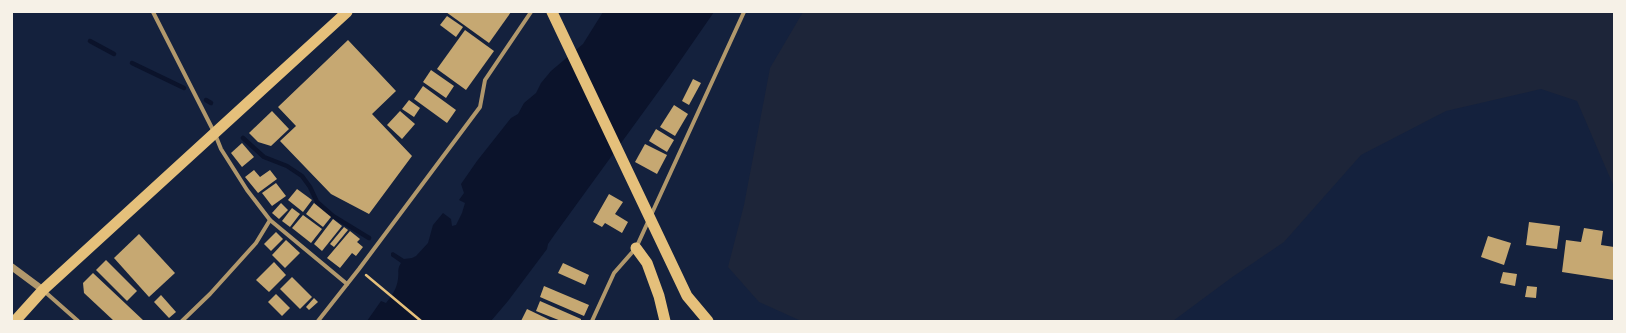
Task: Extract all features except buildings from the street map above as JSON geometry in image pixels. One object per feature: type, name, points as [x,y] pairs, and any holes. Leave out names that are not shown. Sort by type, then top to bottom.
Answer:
[{"type":"highway","points":[[15,321],[43,290],[347,12]]},
{"type":"highway","points":[[554,14],[688,296],[708,321]]},
{"type":"highway","points":[[636,248],[647,263],[658,296],[664,321]]},
{"type":"street","points":[[152,12],[215,134],[221,149],[247,190],[270,220],[348,284]]},
{"type":"street","points":[[592,321],[614,273],[636,248],[744,12]]},
{"type":"street","points":[[318,321],[348,284],[480,107],[485,80],[529,13]]},
{"type":"street","points":[[182,321],[210,294],[256,243],[270,220]]},
{"type":"street","points":[[12,267],[43,290],[78,321]]},
{"type":"path","points":[[367,276],[421,321]]},
{"type":"shaded area","points":[[603,12],[714,12],[669,77],[555,234],[548,244],[547,249],[491,321],[367,321],[381,301],[386,303],[397,286],[401,263],[391,256],[391,253],[393,252],[404,259],[416,256],[428,243],[433,225],[443,213],[451,219],[452,226],[456,225],[465,203],[459,200],[464,193],[461,184],[511,118],[518,114],[524,103],[536,93],[541,83],[551,71],[583,44]]},
{"type":"shaded area","points":[[803,12],[1614,12],[1614,187],[1577,101],[1541,89],[1446,111],[1361,155],[1284,242],[1231,278],[1173,321],[801,321],[759,302],[728,267],[744,205],[770,68]]},
{"type":"waterway","points":[[90,41],[114,54]]},
{"type":"waterway","points":[[132,63],[184,88]]},
{"type":"waterway","points":[[206,100],[211,103]]},
{"type":"waterway","points":[[243,138],[264,157],[287,166],[302,176],[310,187],[317,202],[333,216],[369,238]]}]
